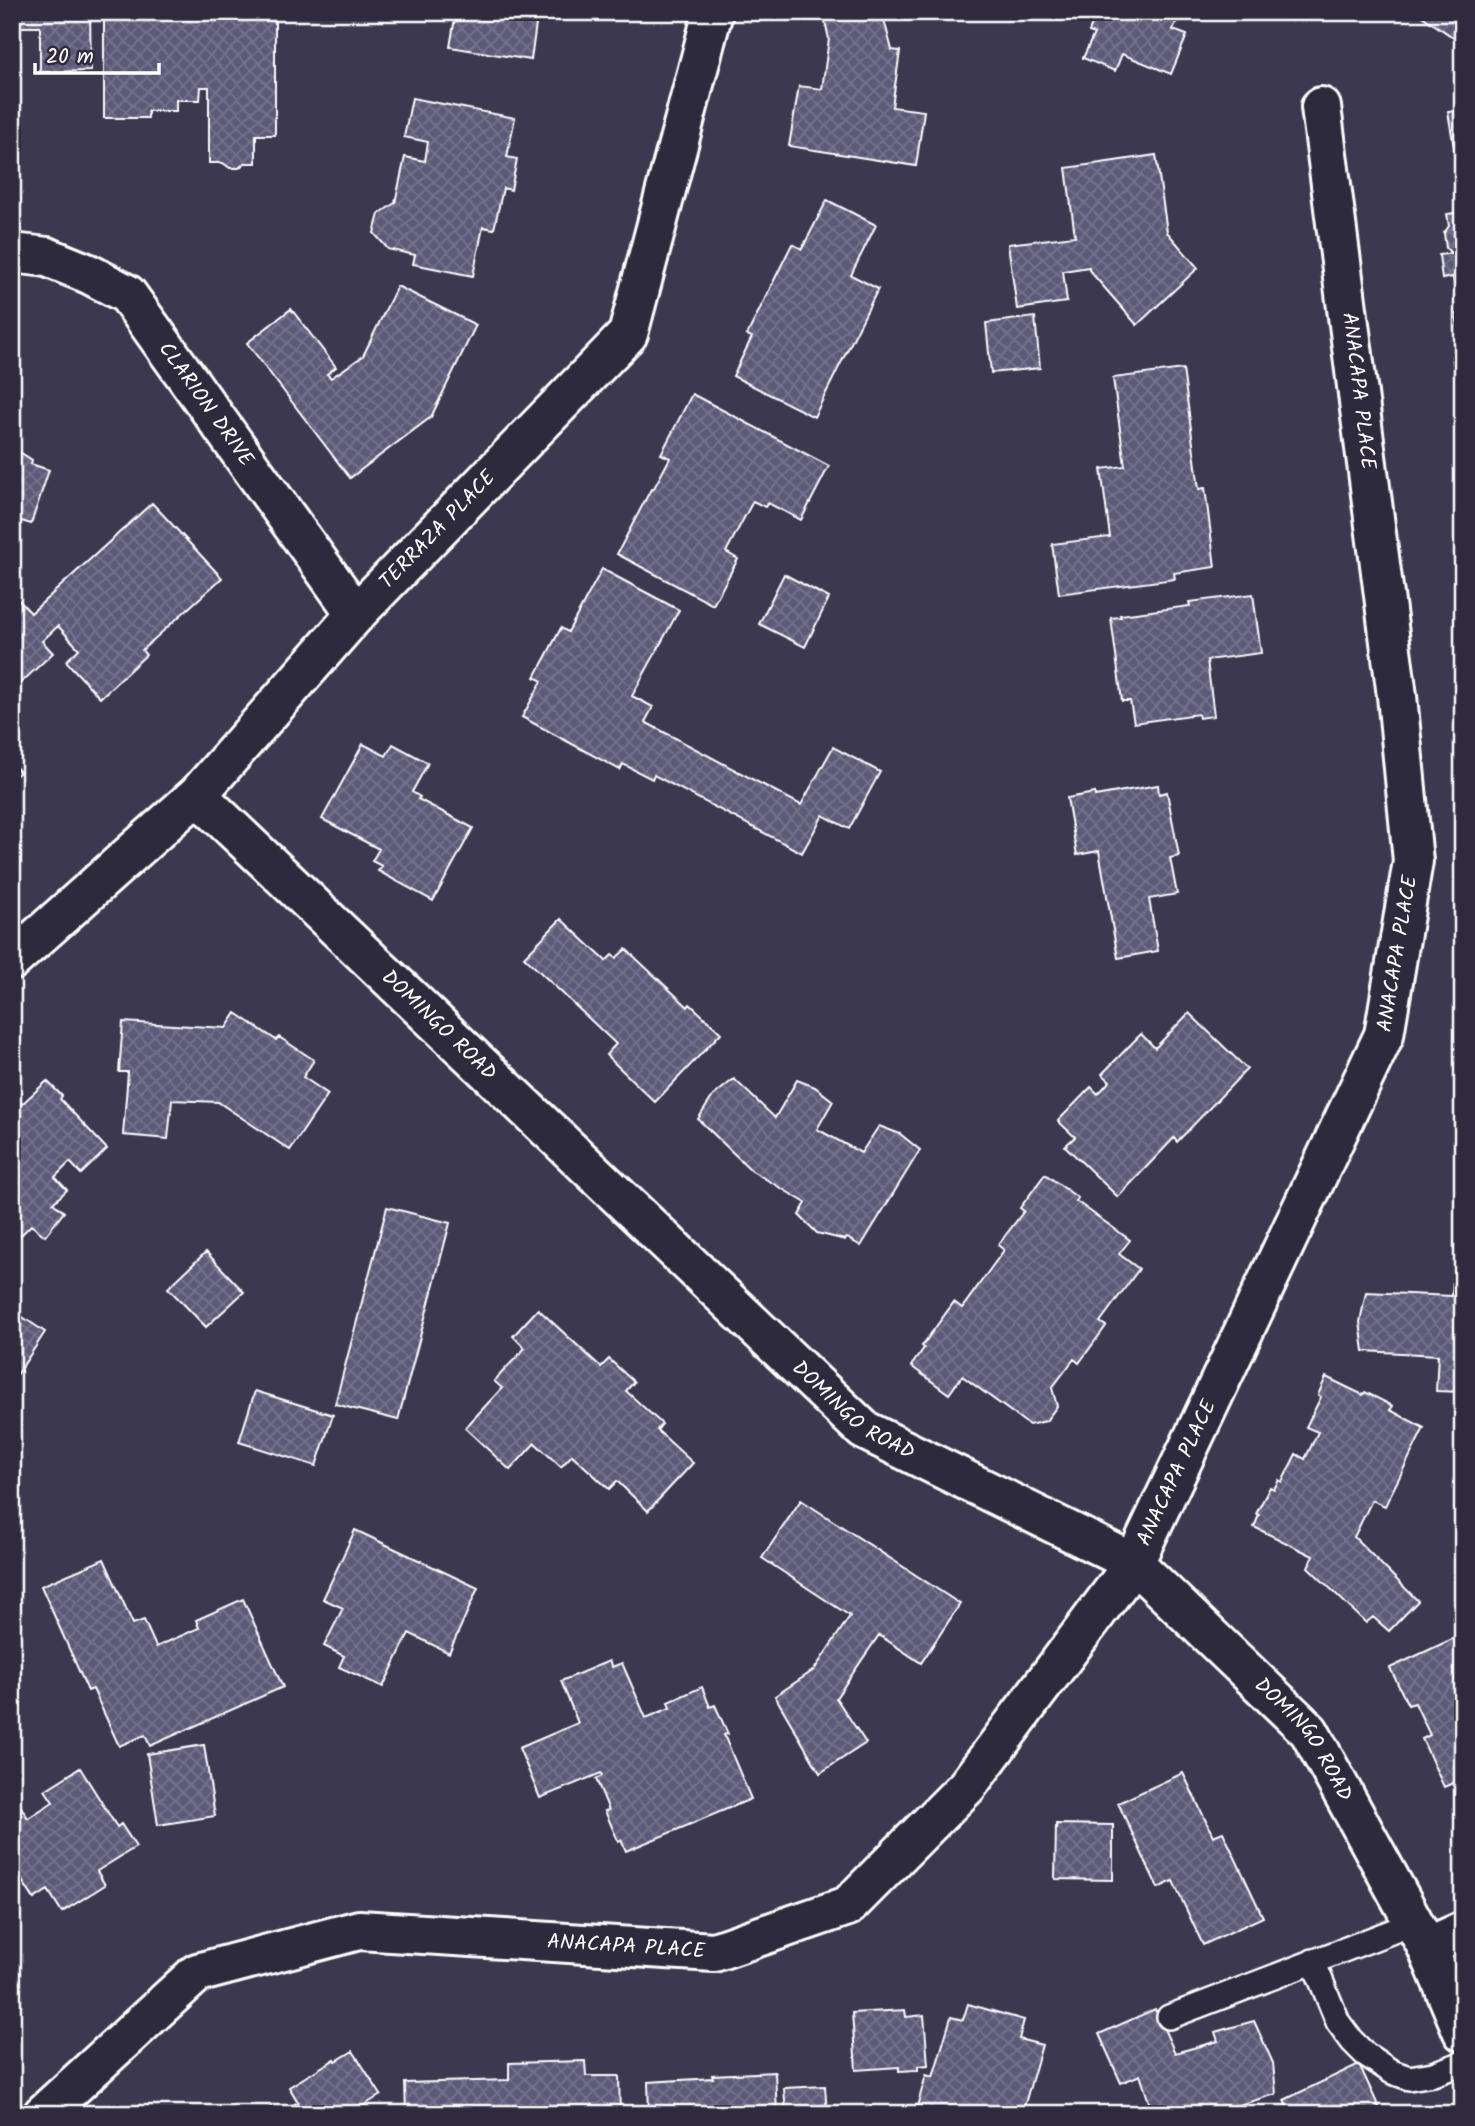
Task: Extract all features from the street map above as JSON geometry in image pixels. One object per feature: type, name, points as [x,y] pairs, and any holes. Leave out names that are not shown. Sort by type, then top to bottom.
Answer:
[{"type":"street","name":"TERRAZA PLACE","points":[[12,960],[197,795],[356,614],[628,334],[713,12]]},
{"type":"street","name":"ANACAPA PLACE","points":[[43,2114],[197,1973],[359,1930],[715,1952],[848,1906],[967,1786],[1134,1563],[1384,1035],[1413,861],[1397,696],[1321,107]]},
{"type":"street","name":"CLARION DRIVE","points":[[12,253],[47,257],[89,274],[127,294],[356,614]]},
{"type":"street","name":"DOMINGO ROAD","points":[[197,795],[864,1430],[1134,1563],[1309,1731],[1421,1935],[1463,2032]]},
{"type":"street","points":[[1421,1935],[1463,1931]]},
{"type":"lane","points":[[1169,2017],[1313,1961],[1421,1935]]},
{"type":"lane","points":[[1313,1961],[1338,2022],[1365,2054],[1409,2078],[1433,2074],[1463,2063]]},
{"type":"building","points":[[12,12],[90,12],[91,71],[40,72],[40,27],[12,27]]},
{"type":"building","points":[[104,12],[275,12],[275,135],[256,135],[256,163],[230,168],[223,163],[209,163],[209,87],[201,87],[200,100],[176,100],[176,111],[148,111],[148,118],[104,118]]},
{"type":"building","points":[[456,12],[546,12],[545,17],[537,17],[531,60],[450,47]]},
{"type":"building","points":[[823,12],[882,12],[892,50],[900,51],[892,107],[924,111],[916,166],[789,146],[799,86],[822,89],[829,39]]},
{"type":"building","points":[[1097,12],[1180,12],[1173,30],[1187,35],[1171,74],[1122,54],[1115,71],[1083,58],[1094,34],[1089,32]]},
{"type":"building","points":[[1416,12],[1463,12],[1463,44]]},
{"type":"building","points":[[412,98],[515,118],[507,157],[517,159],[511,190],[503,188],[494,229],[483,227],[473,276],[413,264],[415,255],[388,249],[374,233],[379,214],[395,203],[405,157],[425,161],[428,142],[404,137]]},
{"type":"building","points":[[1463,110],[1463,182],[1460,182],[1448,112]]},
{"type":"building","points":[[1156,155],[1167,232],[1198,268],[1137,325],[1089,267],[1063,271],[1067,302],[1017,309],[1008,244],[1075,236],[1066,168]]},
{"type":"building","points":[[827,200],[876,225],[851,275],[878,289],[814,417],[733,376],[752,337],[747,335],[792,244],[802,249]]},
{"type":"building","points":[[1463,212],[1463,340],[1461,332],[1459,333],[1453,277],[1442,279],[1439,255],[1451,253],[1446,248],[1444,233],[1449,226],[1447,214]]},
{"type":"building","points":[[397,286],[476,325],[431,417],[350,478],[247,343],[291,309],[336,367],[327,374],[331,378],[363,356]]},
{"type":"building","points":[[1035,317],[1040,368],[991,373],[986,323]]},
{"type":"building","points":[[1457,340],[1463,340],[1463,399],[1459,400],[1452,356],[1459,354]]},
{"type":"building","points":[[1183,369],[1199,489],[1205,488],[1215,567],[1174,573],[1175,579],[1059,594],[1052,544],[1110,537],[1101,469],[1125,466],[1113,378]]},
{"type":"building","points":[[692,394],[829,466],[801,520],[768,503],[765,507],[753,501],[726,552],[738,559],[713,605],[617,554],[670,458],[661,454]]},
{"type":"building","points":[[12,447],[32,460],[31,464],[49,470],[31,524],[12,518]]},
{"type":"building","points":[[152,503],[222,578],[142,650],[146,655],[100,698],[66,661],[79,649],[58,626],[42,641],[53,653],[12,691],[12,593],[31,613]]},
{"type":"building","points":[[602,569],[679,610],[632,696],[653,707],[645,722],[801,805],[833,747],[880,772],[849,829],[823,815],[802,853],[654,775],[652,779],[623,764],[620,770],[522,717],[542,681],[535,677],[561,628],[568,632]]},
{"type":"building","points":[[784,574],[829,598],[805,647],[759,624]]},
{"type":"building","points":[[1253,594],[1261,653],[1207,660],[1214,716],[1199,718],[1198,714],[1134,723],[1130,701],[1122,701],[1111,618],[1190,606],[1189,602]]},
{"type":"building","points":[[363,744],[386,756],[393,744],[428,763],[412,792],[420,797],[418,799],[473,828],[433,901],[378,871],[382,866],[372,861],[379,849],[322,819]]},
{"type":"building","points":[[12,763],[20,772],[12,779]]},
{"type":"building","points":[[1158,785],[1159,794],[1167,792],[1179,856],[1170,858],[1177,894],[1149,899],[1158,951],[1118,958],[1099,851],[1077,855],[1067,798]]},
{"type":"building","points":[[561,919],[606,961],[612,955],[616,958],[626,949],[688,1007],[690,1004],[721,1033],[655,1102],[606,1055],[616,1044],[524,957]]},
{"type":"building","points":[[236,1013],[276,1040],[279,1037],[314,1060],[303,1077],[328,1094],[290,1150],[218,1102],[172,1100],[168,1139],[123,1135],[128,1072],[119,1072],[123,1022],[226,1028]]},
{"type":"building","points":[[1189,1013],[1247,1069],[1177,1142],[1174,1138],[1118,1197],[1065,1146],[1075,1137],[1058,1121],[1091,1087],[1098,1094],[1110,1081],[1102,1074],[1141,1034],[1155,1048]]},
{"type":"building","points":[[734,1079],[775,1118],[797,1080],[815,1087],[833,1101],[817,1129],[861,1153],[879,1126],[900,1134],[920,1150],[861,1246],[847,1238],[845,1240],[817,1233],[799,1215],[806,1203],[752,1171],[698,1119],[713,1096]]},
{"type":"building","points":[[47,1081],[62,1096],[60,1099],[107,1149],[81,1174],[70,1162],[55,1177],[67,1190],[53,1203],[64,1212],[45,1236],[31,1225],[12,1244],[12,1095],[22,1104]]},
{"type":"building","points":[[1045,1174],[1078,1198],[1076,1201],[1130,1240],[1119,1254],[1139,1269],[1100,1322],[1106,1326],[1079,1363],[1074,1359],[1052,1388],[1057,1406],[1046,1421],[1029,1425],[962,1376],[949,1394],[911,1366],[954,1302],[962,1308],[1004,1250],[998,1245],[1024,1211],[1020,1208]]},
{"type":"building","points":[[387,1207],[450,1223],[398,1420],[335,1404]]},
{"type":"building","points":[[206,1252],[244,1292],[206,1327],[168,1288]]},
{"type":"building","points":[[1453,1281],[1463,1282],[1463,1392],[1436,1391],[1438,1355],[1364,1351],[1360,1322],[1366,1292],[1452,1296]]},
{"type":"building","points":[[538,1309],[601,1367],[609,1359],[634,1382],[626,1391],[662,1424],[657,1430],[693,1463],[648,1511],[617,1481],[609,1489],[572,1455],[561,1467],[535,1443],[510,1470],[465,1428],[502,1388],[494,1381],[525,1348],[513,1336]]},
{"type":"building","points":[[12,1310],[45,1332],[17,1375],[12,1372]]},
{"type":"building","points":[[1326,1377],[1393,1406],[1390,1410],[1424,1428],[1385,1506],[1372,1500],[1354,1537],[1418,1601],[1389,1631],[1373,1617],[1366,1623],[1308,1567],[1313,1556],[1254,1527],[1259,1515],[1256,1514],[1270,1487],[1274,1489],[1279,1480],[1282,1482],[1296,1454],[1305,1459],[1318,1432],[1306,1427],[1321,1397],[1318,1395]]},
{"type":"building","points":[[255,1391],[333,1415],[316,1466],[239,1442]]},
{"type":"building","points":[[801,1500],[960,1604],[921,1663],[879,1635],[836,1698],[866,1743],[820,1773],[775,1696],[814,1670],[850,1616],[762,1558]]},
{"type":"building","points":[[355,1530],[478,1588],[449,1653],[409,1633],[383,1687],[339,1667],[344,1656],[324,1646],[343,1608],[323,1599]]},
{"type":"building","points":[[104,1559],[133,1624],[144,1620],[156,1647],[199,1628],[196,1620],[243,1599],[283,1687],[150,1746],[145,1735],[119,1746],[93,1689],[88,1691],[41,1586]]},
{"type":"building","points":[[1463,1614],[1463,1803],[1453,1783],[1444,1787],[1422,1739],[1430,1735],[1415,1703],[1408,1705],[1390,1668],[1461,1635],[1453,1618]]},
{"type":"building","points":[[609,1661],[612,1667],[622,1663],[646,1718],[670,1708],[668,1702],[702,1687],[710,1707],[715,1705],[728,1734],[724,1735],[751,1799],[626,1851],[621,1840],[618,1841],[605,1811],[609,1810],[596,1779],[602,1776],[601,1773],[540,1798],[519,1748],[578,1723],[561,1681]]},
{"type":"building","points":[[204,1745],[215,1816],[158,1825],[147,1754]]},
{"type":"building","points":[[80,1768],[117,1827],[121,1824],[136,1847],[97,1871],[105,1885],[62,1912],[48,1890],[34,1899],[12,1865],[12,1793],[28,1818],[53,1802],[45,1790]]},
{"type":"building","points":[[1183,1773],[1213,1836],[1223,1832],[1263,1917],[1203,1945],[1173,1881],[1158,1888],[1118,1803]]},
{"type":"building","points":[[1056,1824],[1113,1825],[1113,1880],[1055,1879]]},
{"type":"building","points":[[968,2004],[1024,2020],[1019,2039],[1042,2045],[1022,2114],[915,2114],[926,2075],[933,2077],[951,2017],[963,2020]]},
{"type":"building","points":[[1155,2009],[1175,2053],[1218,2041],[1215,2032],[1254,2021],[1273,2063],[1276,2094],[1209,2114],[1153,2114],[1140,2075],[1121,2083],[1099,2034]]},
{"type":"building","points":[[905,2010],[906,2017],[924,2015],[928,2065],[918,2066],[918,2070],[899,2071],[899,2067],[856,2070],[852,2013]]},
{"type":"building","points":[[353,2051],[381,2095],[361,2107],[364,2112],[362,2114],[278,2114],[298,2102],[289,2087]]},
{"type":"building","points":[[585,2061],[586,2076],[619,2076],[620,2114],[406,2114],[405,2083],[509,2080],[509,2063]]},
{"type":"building","points":[[1359,2064],[1382,2114],[1290,2114],[1284,2100]]},
{"type":"building","points":[[775,2072],[777,2114],[649,2114],[648,2082]]},
{"type":"building","points":[[825,2086],[827,2114],[786,2114],[784,2088]]},
{"type":"building","points":[[271,2107],[276,2114],[259,2114]]}]
